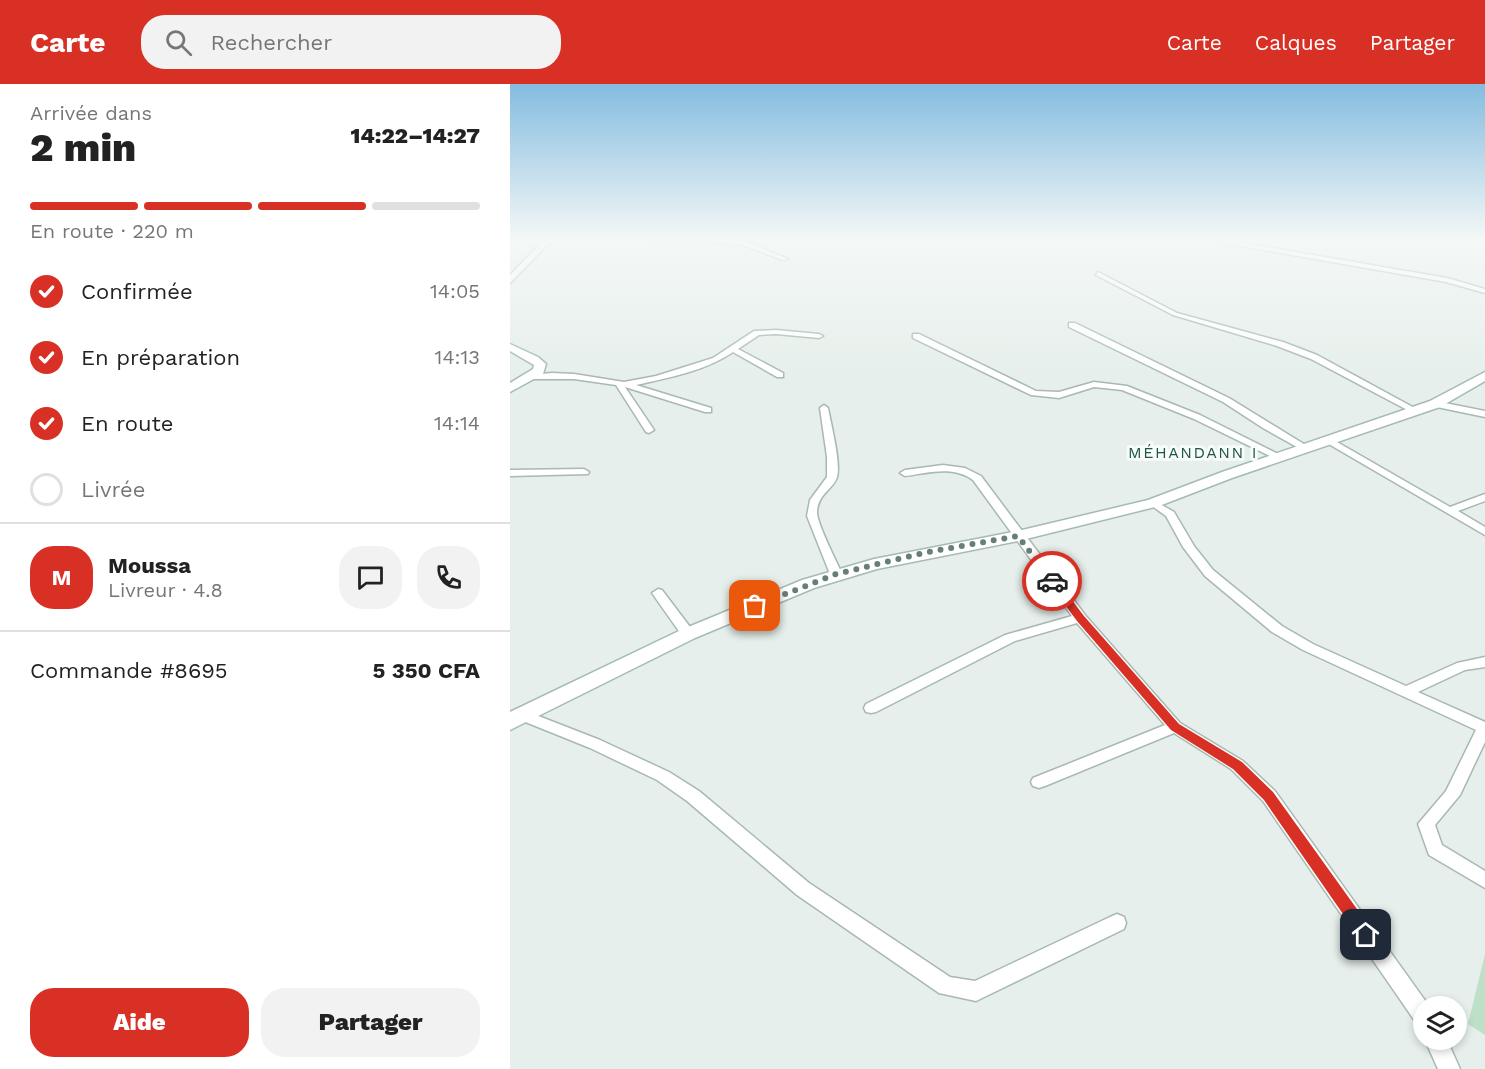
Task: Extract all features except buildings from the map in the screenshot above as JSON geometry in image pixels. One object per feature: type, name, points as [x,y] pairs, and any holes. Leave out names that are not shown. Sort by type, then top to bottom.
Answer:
[{"type":"street","points":[[1119,285],[1175,314],[1280,344],[1314,357],[1416,411]]},
{"type":"street","points":[[1464,285],[1485,291]]},
{"type":"street","points":[[1072,325],[1226,400],[1307,449]]},
{"type":"street","points":[[620,385],[716,360],[756,333],[776,332],[819,336]]},
{"type":"street","points":[[916,336],[1034,393],[1059,394],[1094,384],[1124,388],[1197,417],[1281,458]]},
{"type":"street","points":[[510,347],[540,364],[539,371],[510,388]]},
{"type":"street","points":[[734,350],[780,375]]},
{"type":"street","points":[[531,377],[563,375],[663,393],[708,410]]},
{"type":"street","points":[[516,719],[688,634],[836,574],[917,555],[1018,536],[1153,503],[1227,475],[1435,404],[1485,376]]},
{"type":"street","points":[[620,385],[649,430]]},
{"type":"street","points":[[1435,404],[1485,414]]},
{"type":"street","points":[[824,408],[832,457],[832,478],[824,485],[812,508],[812,516],[836,574]]},
{"type":"street","points":[[1330,441],[1485,531]]},
{"type":"street","points":[[905,473],[948,469],[969,471],[1080,618],[1175,727],[1237,765],[1269,796],[1413,1001]]},
{"type":"street","points":[[510,473],[584,472]]},
{"type":"street","points":[[1449,511],[1485,497]]},
{"type":"street","points":[[1153,503],[1170,514],[1189,547],[1209,573],[1277,630],[1308,647],[1485,728],[1452,795],[1426,824],[1435,850],[1485,880]]},
{"type":"street","points":[[658,593],[688,634]]},
{"type":"street","points":[[871,708],[1010,638],[1080,618]]},
{"type":"street","points":[[1407,691],[1462,666],[1485,662]]},
{"type":"street","points":[[516,719],[595,744],[663,776],[693,796],[803,889],[946,986],[976,991],[1117,923]]},
{"type":"street","points":[[1039,783],[1175,727]]},
{"type":"street","points":[[1440,1050],[1449,1069]]},
{"type":"green space","points":[[1485,954],[1485,1035],[1468,1024]]},
{"type":"way so far","points":[[755,606],[836,574],[928,552],[1018,536],[1052,581]]},
{"type":"district","name":"MÉHANDANN I","points":[[1193,452]]},
{"type":"route","points":[[1052,581],[1080,618],[1175,727],[1237,765],[1269,796],[1366,935]]}]
